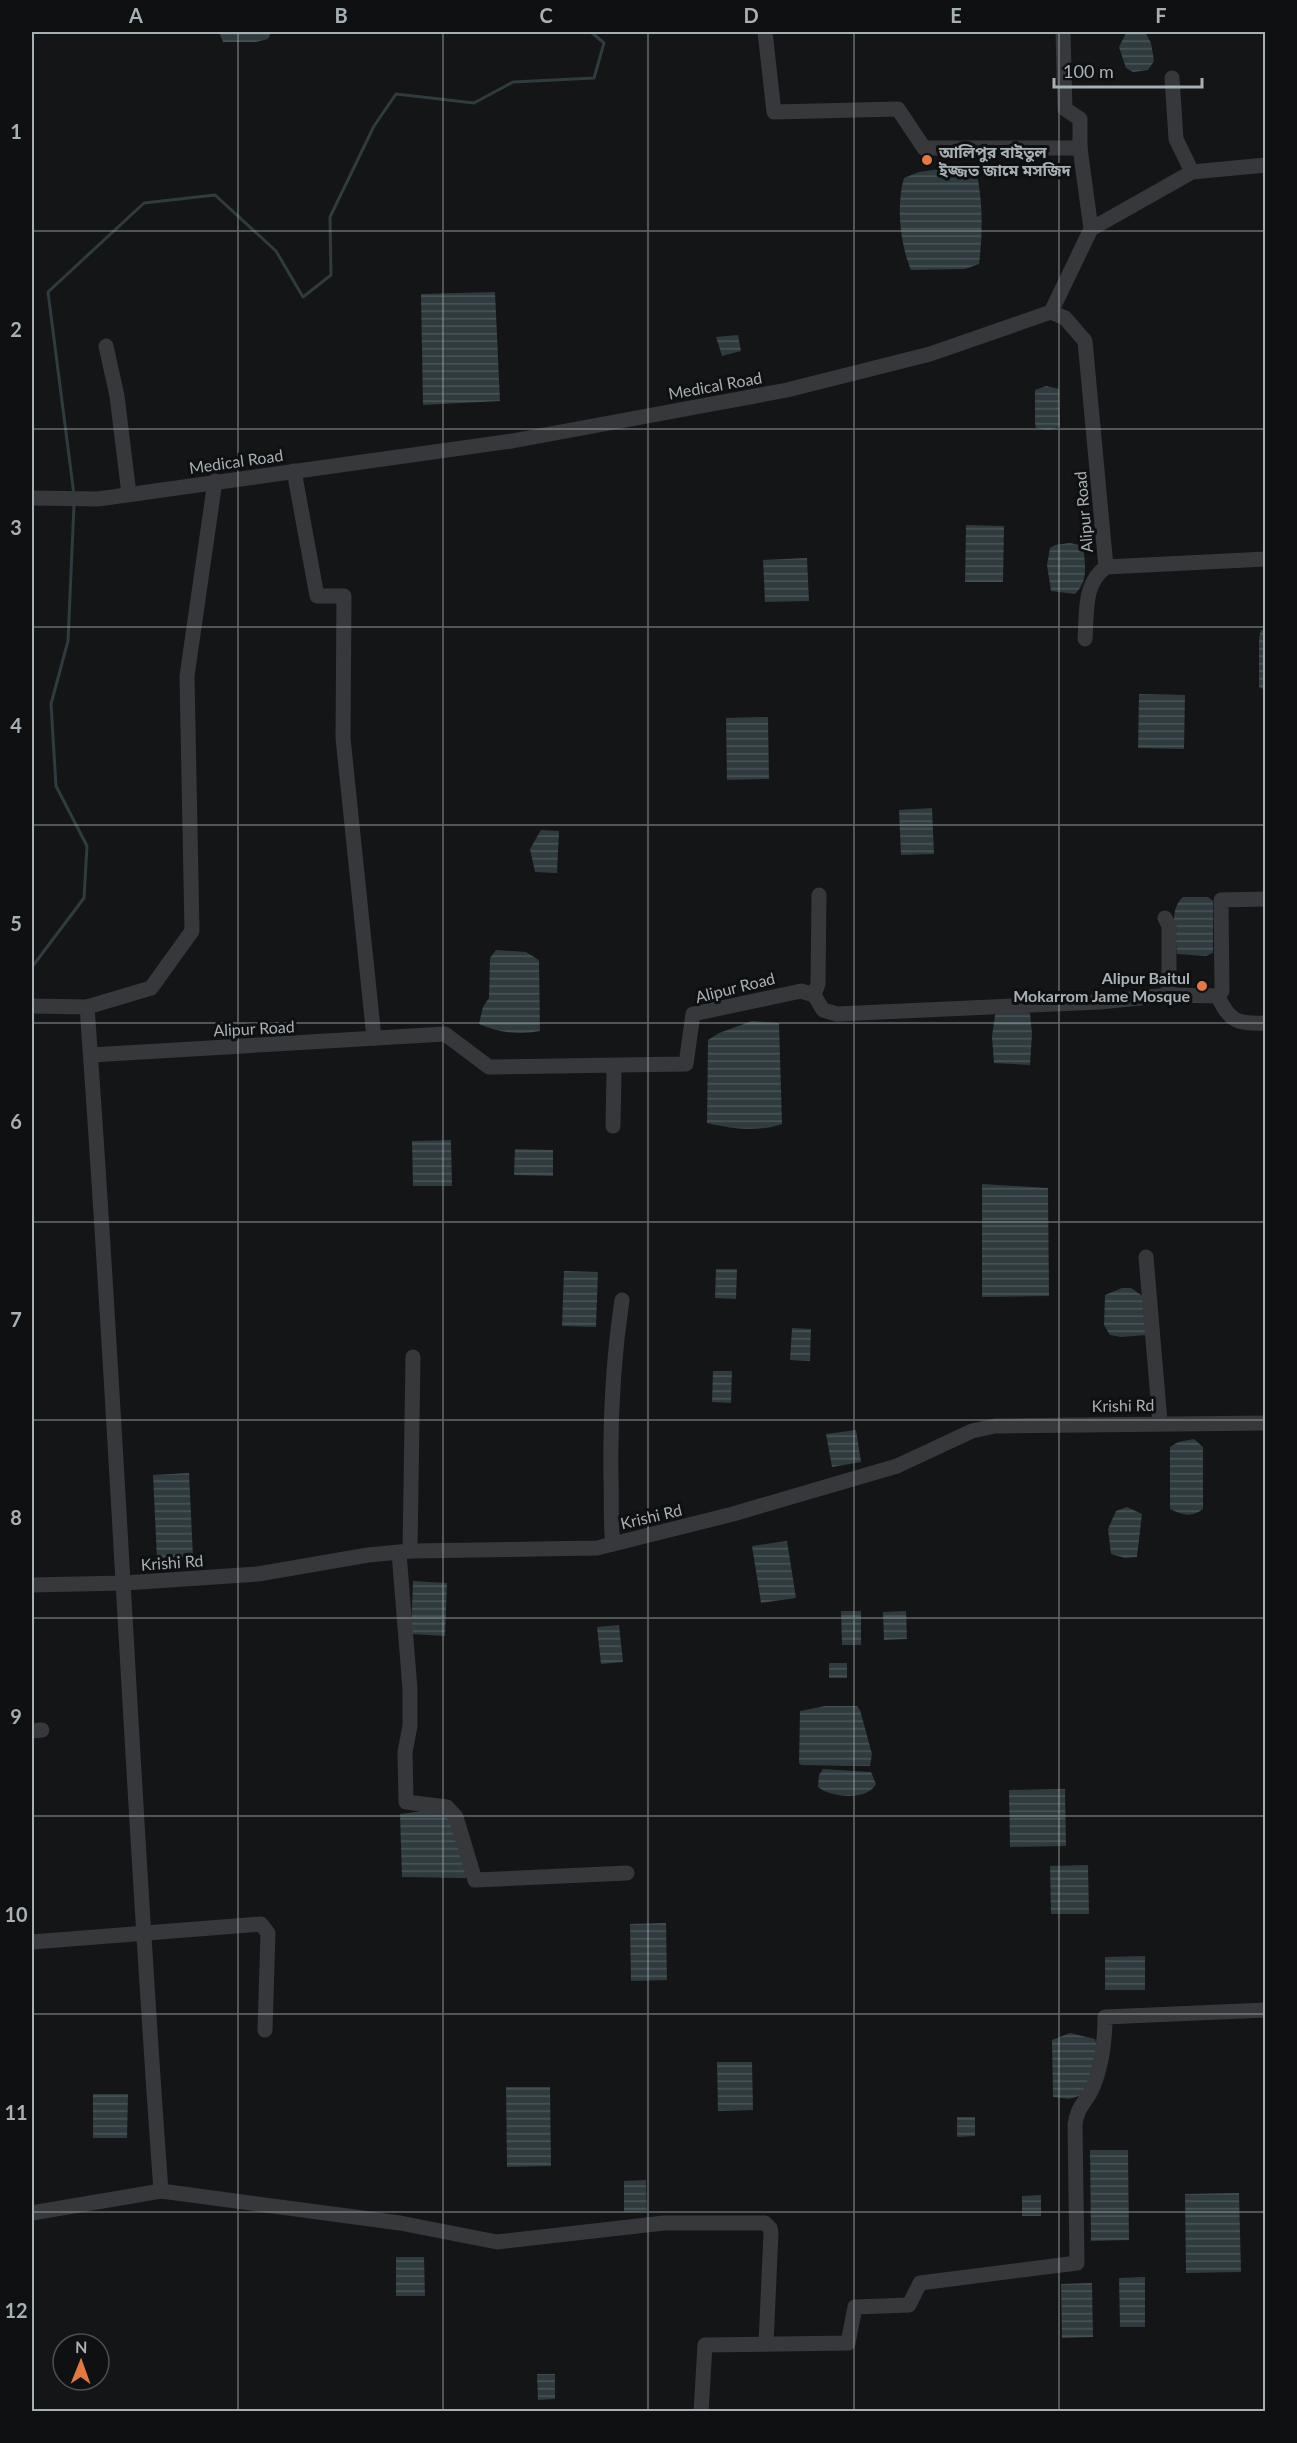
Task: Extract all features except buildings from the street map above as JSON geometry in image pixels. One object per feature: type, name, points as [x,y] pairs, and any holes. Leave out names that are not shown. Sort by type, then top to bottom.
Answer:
[{"type":"street","points":[[765,32],[774,112],[898,109],[924,148],[1080,148]]},
{"type":"street","points":[[1051,312],[1091,229],[1080,148],[1080,118],[1065,109],[1064,32]]},
{"type":"street","points":[[1172,78],[1176,139],[1192,172]]},
{"type":"street","points":[[1091,229],[1192,172],[1266,165]]},
{"type":"street","name":"Medical Road","points":[[32,498],[98,499],[512,441],[787,390],[930,354],[1051,312]]},
{"type":"street","name":"Alipur Road","points":[[1051,312],[1065,318],[1085,341],[1106,567],[1266,560]]},
{"type":"street","points":[[106,346],[117,396],[129,494]]},
{"type":"street","points":[[294,471],[317,596],[344,596],[343,738],[374,1038]]},
{"type":"street","points":[[32,1006],[87,1007],[151,988],[192,931],[187,676],[215,481]]},
{"type":"street","points":[[1085,639],[1090,585],[1095,575],[1106,567]]},
{"type":"street","points":[[819,895],[819,984],[814,995],[823,1010],[837,1014],[1100,1002],[1169,995],[1218,996]]},
{"type":"street","points":[[1218,996],[1222,991],[1221,900],[1266,899]]},
{"type":"street","points":[[1166,918],[1169,995]]},
{"type":"street","name":"Alipur Road","points":[[91,1055],[445,1034],[489,1067],[686,1064],[693,1014],[786,993],[801,991],[814,995]]},
{"type":"street","points":[[1218,996],[1225,1013],[1236,1021],[1266,1023]]},
{"type":"street","points":[[87,1007],[106,1250],[142,1933],[161,2191]]},
{"type":"street","points":[[611,1065],[614,1073],[613,1126]]},
{"type":"street","points":[[1146,1257],[1160,1422]]},
{"type":"street","points":[[613,1544],[610,1523],[610,1411],[613,1365],[622,1300]]},
{"type":"street","points":[[413,1357],[405,1552],[410,1689],[410,1726],[405,1752],[406,1802],[447,1807],[456,1817],[475,1881],[627,1873]]},
{"type":"street","name":"Krishi Rd","points":[[32,1585],[125,1583],[258,1574],[368,1555],[405,1552],[597,1548],[733,1514],[897,1466],[972,1431],[995,1426],[1160,1422],[1266,1423]]},
{"type":"street","points":[[32,1942],[255,1924],[265,1927],[268,1933],[265,2030]]},
{"type":"street","points":[[701,2412],[705,2345],[848,2343],[855,2307],[909,2305],[920,2283],[1077,2263],[1075,2125],[1078,2108],[1092,2090],[1105,2044],[1105,2017],[1266,2010]]},
{"type":"street","points":[[32,2213],[161,2191],[400,2223],[497,2242],[664,2223],[765,2223],[771,2233],[766,2344]]},
{"type":"shaded area","points":[[219,32],[271,32],[268,39],[256,42],[223,42]]},
{"type":"shaded area","points":[[1126,33],[1146,34],[1151,43],[1154,61],[1148,70],[1133,72],[1126,68],[1119,47]]},
{"type":"shaded area","points":[[975,166],[978,178],[982,215],[979,264],[965,269],[911,270],[900,224],[900,200],[904,178],[919,172]]},
{"type":"shaded area","points":[[495,292],[500,401],[423,405],[421,294]]},
{"type":"shaded area","points":[[738,335],[741,351],[722,356],[716,337]]},
{"type":"shaded area","points":[[1046,386],[1059,389],[1060,427],[1048,430],[1036,428],[1035,423],[1035,390]]},
{"type":"shaded area","points":[[966,525],[1004,526],[1003,582],[965,582]]},
{"type":"shaded area","points":[[1070,543],[1083,546],[1085,572],[1082,584],[1075,594],[1051,591],[1047,565],[1050,548]]},
{"type":"shaded area","points":[[807,558],[809,601],[765,602],[763,560]]},
{"type":"shaded area","points":[[1265,628],[1265,690],[1259,687],[1259,638],[1261,630]]},
{"type":"shaded area","points":[[1139,694],[1185,695],[1184,749],[1138,748]]},
{"type":"shaded area","points":[[768,717],[769,779],[727,780],[726,718]]},
{"type":"shaded area","points":[[932,808],[934,854],[901,855],[899,810]]},
{"type":"shaded area","points":[[541,830],[559,831],[557,873],[535,872],[530,849]]},
{"type":"shaded area","points":[[1183,897],[1208,897],[1213,901],[1213,953],[1206,956],[1177,954],[1174,916],[1178,902]]},
{"type":"shaded area","points":[[496,950],[526,952],[539,960],[540,1031],[510,1032],[479,1024],[483,1007],[489,998],[490,958]]},
{"type":"shaded area","points":[[996,1008],[1030,1013],[1032,1034],[1030,1065],[994,1063],[992,1037]]},
{"type":"shaded area","points":[[752,1021],[779,1023],[782,1124],[745,1129],[707,1123],[708,1040],[719,1033]]},
{"type":"shaded area","points":[[451,1140],[452,1186],[413,1186],[412,1141]]},
{"type":"shaded area","points":[[515,1149],[553,1150],[553,1176],[514,1175]]},
{"type":"shaded area","points":[[982,1184],[1048,1188],[1049,1296],[982,1297]]},
{"type":"shaded area","points":[[716,1269],[737,1269],[736,1299],[715,1298]]},
{"type":"shaded area","points":[[564,1271],[598,1272],[596,1327],[562,1326]]},
{"type":"shaded area","points":[[1122,1288],[1131,1288],[1147,1299],[1147,1335],[1121,1337],[1110,1335],[1104,1325],[1105,1295]]},
{"type":"shaded area","points":[[792,1328],[811,1329],[810,1361],[790,1360]]},
{"type":"shaded area","points":[[713,1371],[732,1371],[731,1403],[712,1402]]},
{"type":"shaded area","points":[[856,1430],[861,1462],[832,1467],[826,1434]]},
{"type":"shaded area","points":[[1194,1439],[1203,1447],[1203,1509],[1195,1514],[1187,1515],[1170,1509],[1170,1447],[1178,1442]]},
{"type":"shaded area","points":[[189,1473],[193,1557],[157,1559],[153,1475]]},
{"type":"shaded area","points":[[1127,1507],[1142,1514],[1137,1557],[1125,1558],[1111,1554],[1108,1529],[1116,1511]]},
{"type":"shaded area","points":[[787,1541],[796,1598],[761,1603],[752,1546]]},
{"type":"shaded area","points":[[413,1581],[447,1583],[445,1636],[411,1634]]},
{"type":"shaded area","points":[[841,1611],[861,1611],[861,1645],[842,1645]]},
{"type":"shaded area","points":[[906,1611],[907,1639],[884,1640],[883,1612]]},
{"type":"shaded area","points":[[619,1625],[623,1662],[601,1664],[597,1627]]},
{"type":"shaded area","points":[[829,1663],[847,1663],[847,1678],[829,1678]]},
{"type":"shaded area","points":[[825,1706],[857,1706],[860,1710],[872,1754],[870,1766],[801,1765],[799,1763],[800,1711]]},
{"type":"shaded area","points":[[823,1769],[871,1772],[876,1784],[865,1793],[857,1795],[831,1794],[818,1787],[819,1775]]},
{"type":"shaded area","points":[[1065,1789],[1066,1846],[1010,1847],[1009,1790]]},
{"type":"shaded area","points":[[424,1811],[449,1815],[467,1872],[466,1878],[402,1877],[400,1814]]},
{"type":"shaded area","points":[[1088,1865],[1089,1914],[1051,1914],[1050,1866]]},
{"type":"shaded area","points":[[666,1923],[667,1980],[631,1981],[630,1924]]},
{"type":"shaded area","points":[[1145,1956],[1145,1990],[1105,1990],[1105,1957]]},
{"type":"shaded area","points":[[1070,2033],[1095,2039],[1098,2050],[1086,2094],[1069,2099],[1053,2097],[1052,2040]]},
{"type":"shaded area","points":[[717,2062],[752,2062],[753,2110],[718,2111]]},
{"type":"shaded area","points":[[506,2087],[550,2087],[551,2166],[507,2167]]},
{"type":"shaded area","points":[[93,2094],[128,2094],[127,2138],[93,2138]]},
{"type":"shaded area","points":[[957,2117],[975,2117],[975,2136],[957,2137]]},
{"type":"shaded area","points":[[1090,2150],[1128,2150],[1129,2240],[1091,2241]]},
{"type":"shaded area","points":[[646,2180],[647,2211],[624,2212],[624,2181]]},
{"type":"shaded area","points":[[1239,2193],[1241,2272],[1186,2273],[1185,2194]]},
{"type":"shaded area","points":[[1041,2195],[1041,2216],[1022,2216],[1022,2196]]},
{"type":"shaded area","points":[[396,2257],[424,2257],[425,2296],[396,2296]]},
{"type":"shaded area","points":[[1145,2277],[1145,2327],[1120,2327],[1119,2278]]},
{"type":"shaded area","points":[[1092,2283],[1093,2337],[1062,2338],[1061,2284]]},
{"type":"shaded area","points":[[537,2374],[555,2374],[555,2399],[538,2400]]},
{"type":"waterway","points":[[74,495],[48,292],[144,203],[215,195],[276,251],[303,297],[331,275],[330,217],[374,126],[396,94],[474,103],[513,82],[594,78],[604,43],[591,32]]},
{"type":"waterway","points":[[32,967],[84,898],[87,846],[56,786],[51,704],[68,641],[74,505]]},
{"type":"place","name":"আলিপুর বাইতুল ইজ্জত জামে মসজিদ","points":[[927,160]]},
{"type":"place","name":"Alipur Baitul Mokarrom Jame Mosque","points":[[1202,986]]}]
